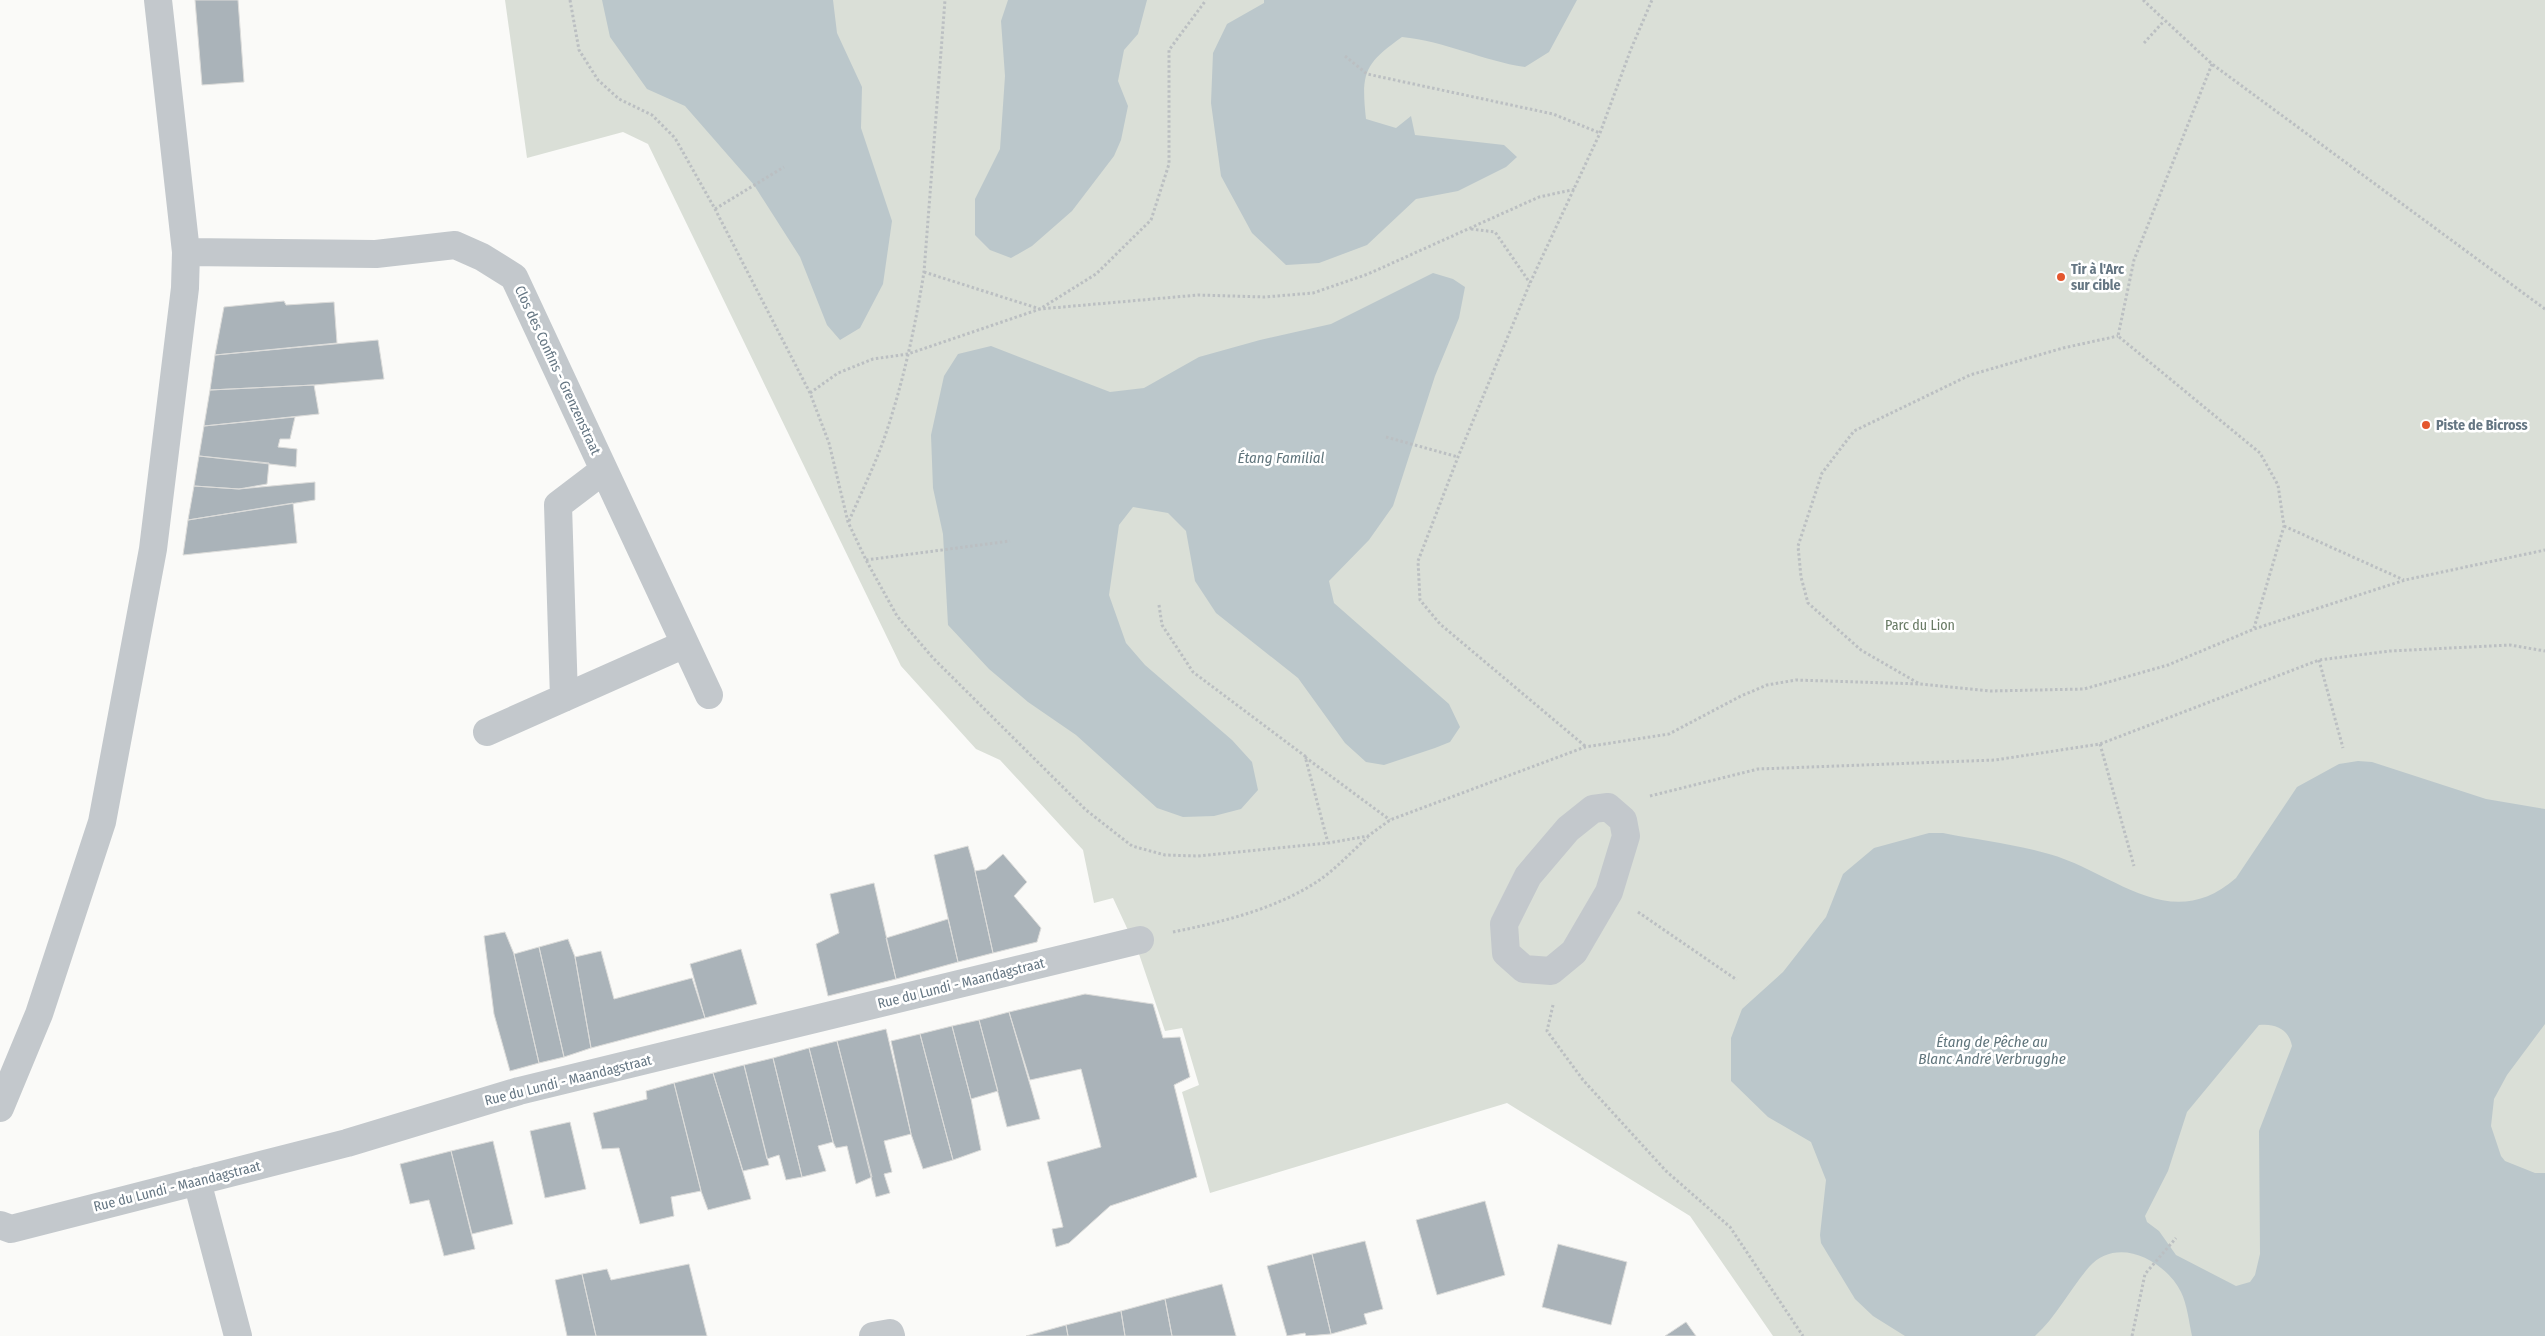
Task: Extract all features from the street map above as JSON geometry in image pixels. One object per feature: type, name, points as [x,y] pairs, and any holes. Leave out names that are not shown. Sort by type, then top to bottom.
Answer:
[{"type":"street","points":[[0,1108],[39,1014],[102,822],[153,548],[185,288],[186,252],[158,0]]},
{"type":"street","name":"Clos des Confins - Grenzenstraat","points":[[186,252],[376,254],[456,245],[482,257],[514,277],[709,695]]},
{"type":"street","name":"Clos des Confins - Grenzenstraat","points":[[564,698],[558,506],[604,470]]},
{"type":"street","points":[[487,732],[685,644]]},
{"type":"street","points":[[1608,807],[1623,820],[1626,836],[1609,892],[1574,952],[1551,971],[1524,969],[1506,953],[1504,924],[1528,876],[1568,829],[1593,809],[1608,807]]},
{"type":"street","name":"Rue du Lundi - Maandagstraat","points":[[0,1225],[11,1229],[346,1143],[519,1091],[1140,940]]},
{"type":"street","points":[[197,1181],[238,1336]]},
{"type":"path","points":[[570,0],[579,50],[598,80],[619,98],[652,115],[675,138],[715,209],[810,393],[829,443],[848,522],[866,560],[897,616],[933,658],[1086,810],[1132,846],[1165,855],[1198,856],[1328,843],[1368,836]]},
{"type":"path","points":[[848,522],[884,437],[908,354],[924,272],[945,0]]},
{"type":"path","points":[[810,393],[838,373],[872,359],[908,354],[1040,308],[1096,274],[1150,220],[1169,164],[1169,50],[1206,0]]},
{"type":"path","points":[[1585,747],[1440,624],[1420,600],[1418,561],[1458,457],[1530,283],[1576,189],[1652,0]]},
{"type":"path","points":[[2143,0],[2212,64],[2545,309]]},
{"type":"path","points":[[2144,43],[2164,21]]},
{"type":"path","points":[[1345,56],[1367,74],[1553,114],[1600,133]]},
{"type":"path","points":[[2118,336],[2134,260],[2212,64]]},
{"type":"path","points":[[715,209],[784,167]]},
{"type":"path","points":[[924,272],[1040,308],[1198,296],[1265,297],[1313,293],[1368,274],[1539,197],[1576,189]]},
{"type":"path","points":[[1470,229],[1495,232],[1530,283]]},
{"type":"path","points":[[2118,336],[2260,453],[2278,485],[2284,526],[2254,629]]},
{"type":"path","points":[[1920,684],[1861,650],[1808,603],[1801,577],[1798,546],[1822,473],[1854,431],[1970,375],[2063,348],[2118,336]]},
{"type":"path","points":[[1386,437],[1458,457]]},
{"type":"path","points":[[2284,526],[2405,580]]},
{"type":"path","points":[[866,560],[1010,541]]},
{"type":"path","points":[[1140,940],[1208,925],[1272,905],[1319,880],[1368,836],[1390,820],[1585,747],[1669,734],[1741,696],[1767,685],[1796,680],[1920,684],[1991,691],[2084,690],[2168,665],[2254,629],[2405,580],[2545,550]]},
{"type":"path","points":[[1159,604],[1162,625],[1193,672],[1390,820]]},
{"type":"path","points":[[1608,807],[1758,769],[1994,760],[2100,744],[2319,660],[2390,651],[2510,645],[2545,651]]},
{"type":"path","points":[[2319,660],[2343,748]]},
{"type":"path","points":[[2100,744],[2134,866]]},
{"type":"path","points":[[1305,756],[1328,843]]},
{"type":"path","points":[[1609,892],[1737,980]]},
{"type":"path","points":[[1551,971],[1556,992],[1547,1031],[1583,1080],[1666,1171],[1730,1226],[1803,1336]]},
{"type":"path","points":[[2132,1336],[2145,1274],[2176,1238]]},
{"type":"green space","name":"Parc du Lion","points":[[505,0],[2545,0],[2545,1336],[1773,1336],[1690,1216],[1507,1103],[1210,1193],[1182,1092],[1199,1085],[1182,1028],[1165,1031],[1139,954],[1113,898],[1094,903],[1083,850],[1000,760],[976,749],[901,666],[648,144],[623,132],[527,158]]},
{"type":"water","points":[[602,0],[833,0],[837,33],[862,87],[861,128],[892,221],[883,284],[860,328],[840,340],[827,325],[800,257],[754,185],[685,106],[647,89],[610,37]]},
{"type":"water","points":[[1008,0],[1147,0],[1138,34],[1124,50],[1118,81],[1128,106],[1121,140],[1114,156],[1072,211],[1032,246],[1011,258],[990,250],[975,235],[975,199],[1000,149],[1005,76],[1001,21]]},
{"type":"water","points":[[1264,0],[1577,0],[1549,52],[1525,67],[1418,39],[1402,37],[1389,46],[1373,63],[1365,80],[1366,119],[1396,128],[1411,116],[1415,135],[1504,145],[1517,157],[1506,167],[1458,191],[1416,199],[1367,245],[1319,263],[1286,265],[1252,233],[1221,176],[1211,103],[1213,53],[1227,24],[1264,3]]},
{"type":"water","name":"Étang Familial","points":[[1433,273],[1453,279],[1465,287],[1459,318],[1435,376],[1393,506],[1369,540],[1329,581],[1334,603],[1449,704],[1460,727],[1450,742],[1435,748],[1384,765],[1366,762],[1345,743],[1298,678],[1216,613],[1195,581],[1186,531],[1168,513],[1133,507],[1119,525],[1109,595],[1126,643],[1145,665],[1232,740],[1252,762],[1258,790],[1241,809],[1214,816],[1183,817],[1157,808],[1076,735],[1028,702],[989,669],[948,625],[943,534],[933,488],[931,435],[944,376],[958,354],[991,346],[1110,392],[1144,388],[1199,357],[1260,340],[1331,324]]},
{"type":"water","name":"Étang de Pêche au Blanc André Verbrugghe","points":[[2358,761],[2372,762],[2486,799],[2545,809],[2545,1024],[2507,1075],[2494,1099],[2491,1126],[2501,1156],[2505,1161],[2535,1173],[2545,1173],[2545,1336],[2192,1336],[2185,1302],[2174,1280],[2152,1262],[2126,1252],[2113,1253],[2100,1258],[2089,1267],[2050,1320],[2035,1336],[1905,1336],[1873,1316],[1855,1299],[1821,1243],[1820,1235],[1826,1180],[1811,1142],[1768,1117],[1731,1081],[1731,1038],[1742,1009],[1783,972],[1826,917],[1843,874],[1874,848],[1929,833],[1943,833],[2049,854],[2142,894],[2165,901],[2188,901],[2212,894],[2236,878],[2297,787],[2339,764]],"holes":[[[2259,1025],[2276,1026],[2284,1031],[2288,1035],[2292,1046],[2259,1131],[2260,1254],[2255,1275],[2250,1282],[2236,1286],[2176,1255],[2159,1231],[2147,1222],[2145,1216],[2168,1171],[2187,1112]]]},
{"type":"building","points":[[195,0],[238,0],[244,82],[202,85]]},
{"type":"building","points":[[284,301],[286,305],[334,302],[337,343],[215,355],[224,307]]},
{"type":"building","points":[[378,340],[384,379],[314,385],[210,390],[215,355]]},
{"type":"building","points":[[314,385],[319,414],[204,426],[210,390]]},
{"type":"building","points":[[295,417],[290,439],[280,439],[278,447],[297,449],[296,467],[199,456],[204,426]]},
{"type":"building","points":[[199,456],[269,463],[267,484],[239,489],[194,486]]},
{"type":"building","points":[[315,482],[315,500],[188,520],[194,486],[239,489]]},
{"type":"building","points":[[293,503],[297,543],[183,555],[188,520]]},
{"type":"building","points":[[968,846],[993,953],[958,962],[934,855]]},
{"type":"building","points":[[1003,854],[1027,882],[1014,896],[1041,928],[1037,942],[993,953],[975,871],[986,869]]},
{"type":"building","points":[[874,883],[896,979],[828,996],[816,944],[839,933],[830,894]]},
{"type":"building","points":[[948,919],[958,962],[896,979],[886,938]]},
{"type":"building","points":[[505,932],[514,954],[539,1063],[510,1071],[494,1014],[484,936]]},
{"type":"building","points":[[568,939],[575,957],[591,1048],[564,1057],[539,947]]},
{"type":"building","points":[[539,947],[564,1057],[539,1063],[514,954]]},
{"type":"building","points":[[741,949],[757,1004],[705,1018],[690,964]]},
{"type":"building","points":[[601,951],[614,999],[692,978],[705,1018],[591,1048],[575,957]]},
{"type":"building","points":[[1085,994],[1153,1004],[1163,1038],[1180,1037],[1190,1077],[1174,1085],[1197,1177],[1110,1206],[1069,1243],[1056,1247],[1052,1229],[1063,1227],[1047,1162],[1101,1147],[1081,1069],[1030,1080],[1009,1012]]},
{"type":"building","points":[[1009,1012],[1040,1119],[1007,1127],[979,1020]]},
{"type":"building","points":[[979,1020],[998,1091],[971,1099],[952,1026]]},
{"type":"building","points":[[952,1026],[971,1099],[981,1150],[953,1160],[920,1034]]},
{"type":"building","points":[[886,1029],[911,1134],[884,1141],[892,1172],[884,1174],[890,1193],[876,1197],[837,1041]]},
{"type":"building","points":[[920,1034],[953,1160],[923,1169],[911,1134],[891,1041]]},
{"type":"building","points":[[837,1041],[872,1177],[856,1184],[847,1146],[836,1148],[833,1142],[809,1048]]},
{"type":"building","points":[[809,1048],[833,1142],[818,1146],[826,1171],[802,1177],[773,1058]]},
{"type":"building","points":[[773,1058],[802,1177],[786,1180],[779,1155],[767,1159],[744,1065]]},
{"type":"building","points":[[744,1065],[769,1165],[743,1171],[713,1073]]},
{"type":"building","points":[[713,1073],[751,1199],[708,1210],[701,1191],[674,1083]]},
{"type":"building","points":[[674,1083],[701,1191],[671,1197],[674,1216],[640,1224],[619,1148],[602,1149],[593,1113],[647,1099],[646,1091]]},
{"type":"building","points":[[570,1122],[586,1189],[545,1198],[530,1131]]},
{"type":"building","points":[[493,1141],[513,1224],[472,1234],[451,1151]]},
{"type":"building","points":[[451,1151],[475,1249],[444,1256],[429,1200],[410,1204],[400,1164]]},
{"type":"building","points":[[1485,1201],[1505,1275],[1437,1295],[1416,1220]]},
{"type":"building","points":[[1365,1241],[1383,1309],[1364,1314],[1367,1324],[1331,1334],[1312,1254]]},
{"type":"building","points":[[1558,1244],[1627,1262],[1611,1325],[1542,1307]]},
{"type":"building","points":[[1312,1254],[1331,1334],[1306,1336],[1305,1333],[1287,1336],[1267,1266]]},
{"type":"building","points":[[689,1264],[707,1336],[596,1336],[582,1274],[607,1269],[611,1280]]},
{"type":"building","points":[[582,1274],[596,1336],[567,1336],[555,1280]]},
{"type":"building","points":[[1222,1284],[1236,1336],[1172,1336],[1165,1299]]},
{"type":"building","points":[[1165,1299],[1172,1336],[1125,1336],[1121,1311]]},
{"type":"building","points":[[1121,1311],[1125,1336],[1068,1336],[1066,1325]]},
{"type":"building","points":[[1686,1322],[1696,1336],[1665,1336]]},
{"type":"building","points":[[1066,1325],[1068,1336],[1026,1336]]},
{"type":"place","name":"Tir à l'Arc sur cible","points":[[2061,277]]},
{"type":"place","name":"Piste de Bicross","points":[[2426,425]]}]
